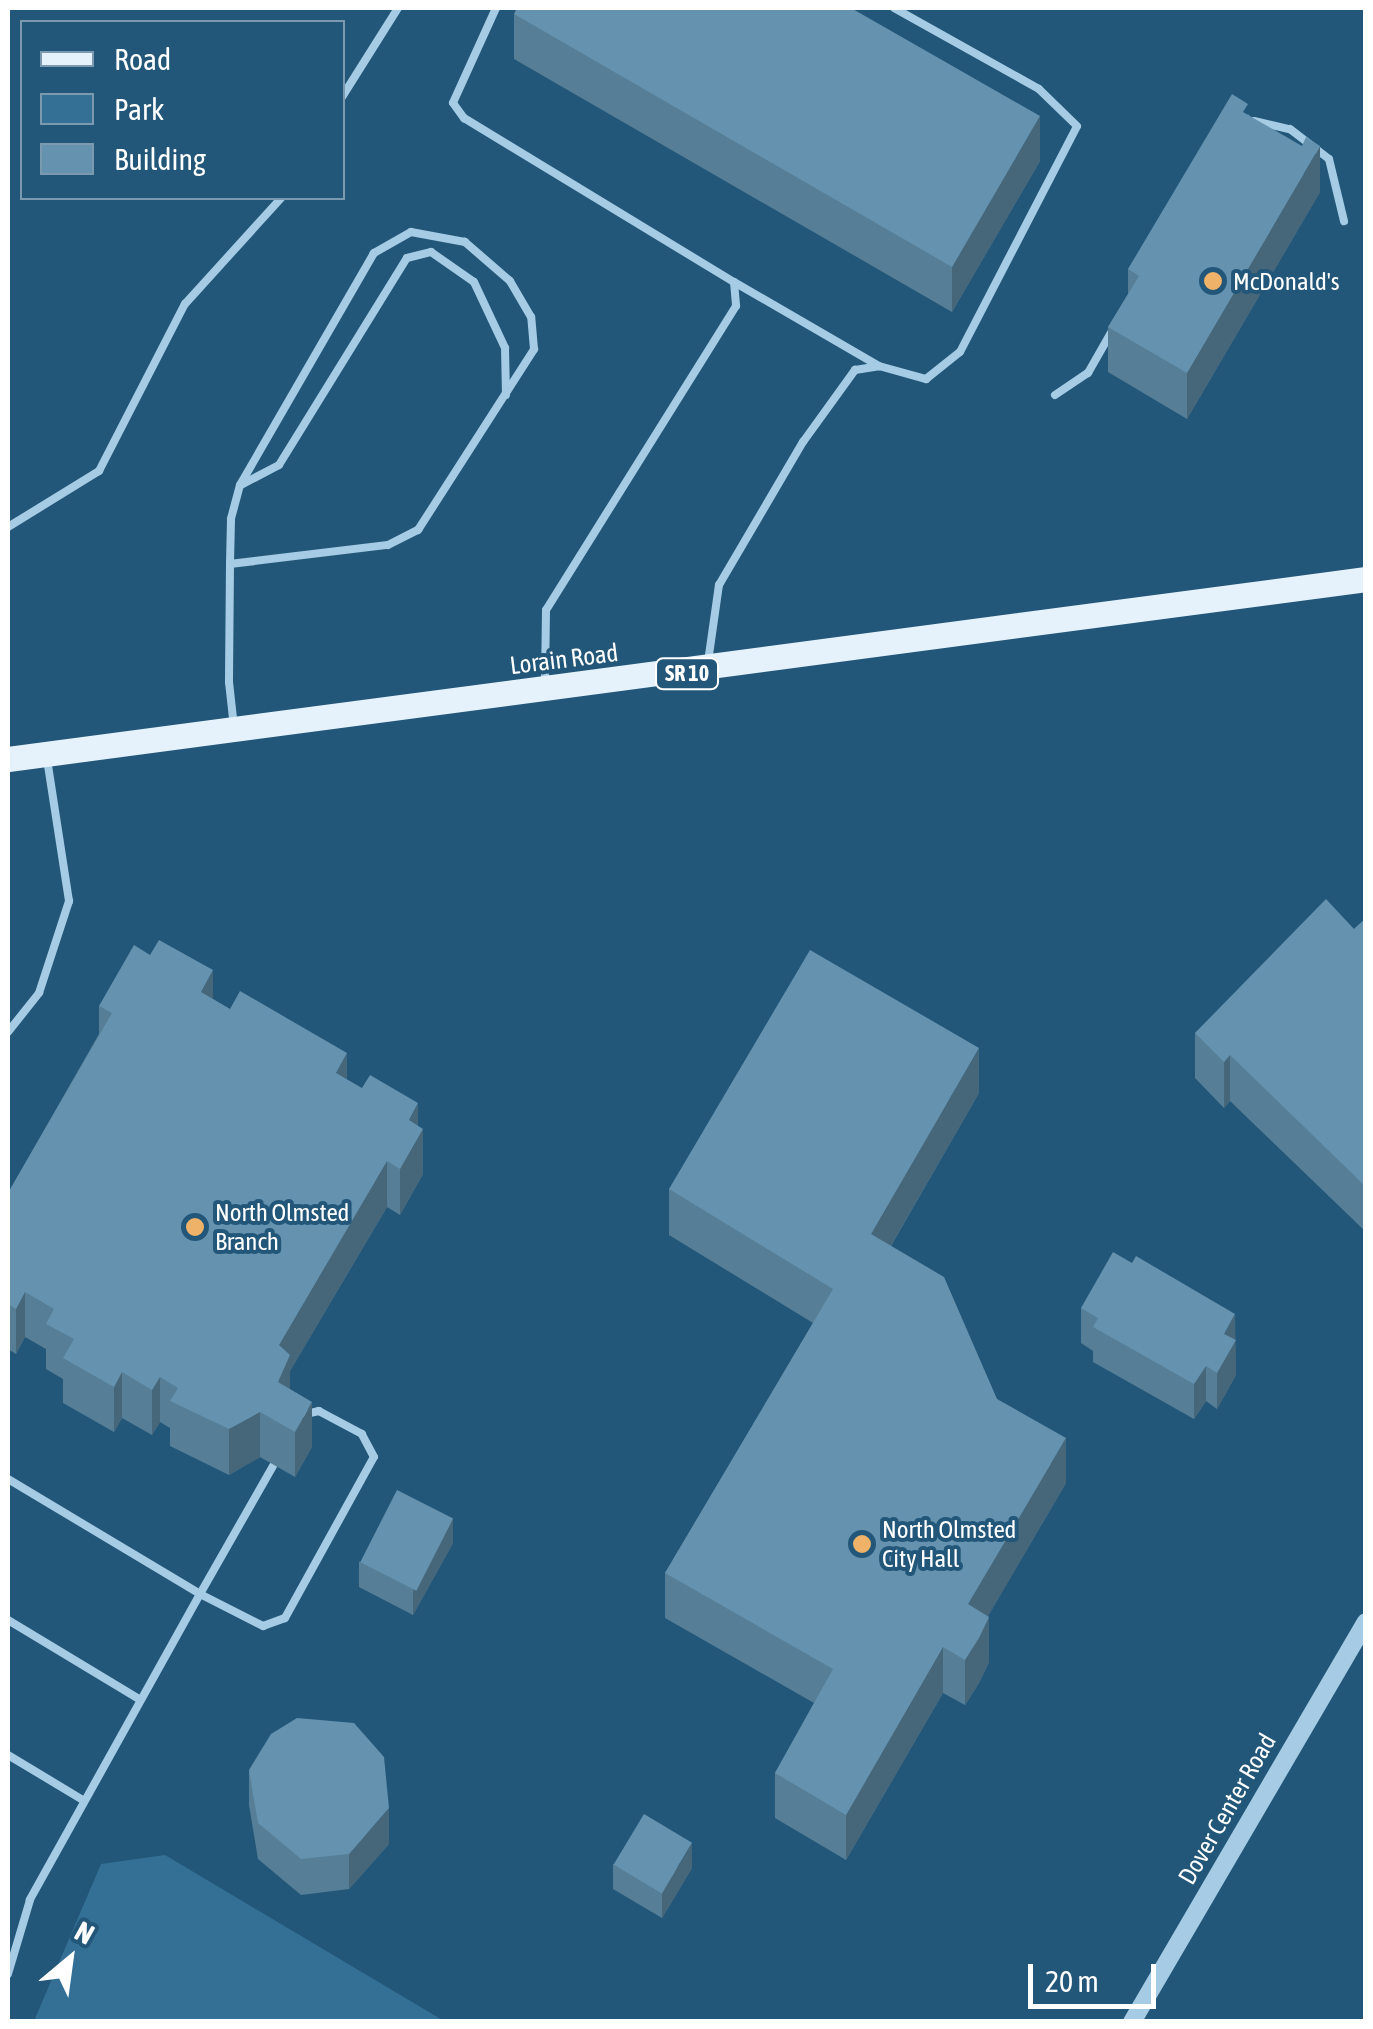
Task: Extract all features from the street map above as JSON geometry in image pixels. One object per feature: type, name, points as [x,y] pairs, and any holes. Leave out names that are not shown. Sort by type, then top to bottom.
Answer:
[{"type":"main road","name":"Lorain Road","points":[[8,759],[707,671],[1366,579]]},
{"type":"street","name":"Dover Center Road","points":[[1132,2022],[1366,1622]]},
{"type":"lane","points":[[345,92],[398,8]]},
{"type":"lane","points":[[496,8],[453,103],[464,118],[879,366],[926,379],[960,352],[1077,126],[1039,90],[894,8]]},
{"type":"lane","points":[[1236,126],[1290,129],[1329,159],[1344,221]]},
{"type":"lane","points":[[8,527],[99,471],[185,304],[279,200]]},
{"type":"lane","points":[[230,564],[388,545],[418,530],[534,350],[531,317],[510,281],[465,242],[411,232],[374,253],[240,485],[230,564],[234,732]]},
{"type":"lane","points":[[240,485],[279,465],[408,258],[431,252],[474,282],[505,348],[506,395]]},
{"type":"lane","points":[[544,691],[546,610],[736,306],[734,282]]},
{"type":"lane","points":[[1056,395],[1088,374],[1117,322]]},
{"type":"lane","points":[[707,671],[719,585],[814,428],[856,370],[879,366]]},
{"type":"lane","points":[[8,1032],[39,993],[69,900],[46,754]]},
{"type":"lane","points":[[8,1479],[248,1622],[285,1618],[374,1456],[362,1434],[319,1411],[301,1418]]},
{"type":"lane","points":[[8,1974],[30,1900],[139,1699],[273,1466]]},
{"type":"lane","points":[[8,1620],[139,1699]]},
{"type":"lane","points":[[8,1755],[83,1800]]},
{"type":"green space","points":[[165,1855],[444,2021],[34,2021],[101,1864]]},
{"type":"building","points":[[517,8],[851,8],[1040,116],[952,267],[514,14]]},
{"type":"building","points":[[1232,94],[1248,104],[1243,112],[1302,146],[1306,137],[1320,146],[1187,373],[1108,327],[1139,276],[1128,269]]},
{"type":"building","points":[[1326,899],[1354,929],[1366,918],[1366,1187],[1230,1055],[1224,1062],[1195,1033]]},
{"type":"building","name":"North Olmsted Branch","points":[[159,940],[213,970],[201,992],[230,1009],[240,991],[347,1053],[336,1073],[362,1088],[370,1075],[418,1103],[409,1120],[423,1129],[400,1169],[387,1161],[279,1345],[290,1355],[278,1382],[312,1402],[295,1432],[260,1412],[229,1429],[170,1401],[178,1388],[160,1377],[152,1390],[122,1372],[114,1387],[63,1358],[74,1339],[46,1324],[54,1309],[25,1292],[16,1309],[8,1304],[8,1193],[112,1013],[99,1006],[134,945],[150,955]]},
{"type":"building","points":[[810,950],[979,1048],[871,1234],[944,1277],[997,1399],[1066,1438],[968,1604],[989,1617],[979,1638],[965,1660],[943,1647],[846,1815],[775,1773],[833,1669],[665,1573],[833,1289],[669,1189]]},
{"type":"building","points":[[1113,1252],[1132,1263],[1136,1256],[1235,1314],[1224,1334],[1236,1340],[1217,1373],[1206,1366],[1194,1384],[1093,1327],[1098,1318],[1081,1308]]},
{"type":"building","points":[[397,1490],[453,1519],[416,1591],[360,1562]]},
{"type":"building","points":[[297,1718],[354,1723],[384,1757],[389,1808],[349,1854],[301,1859],[258,1823],[249,1770],[271,1734]]},
{"type":"building","points":[[644,1814],[692,1843],[662,1893],[614,1865]]},
{"type":"place","name":"McDonald's","points":[[1213,281]]},
{"type":"place","name":"North Olmsted Branch","points":[[195,1227]]},
{"type":"place","name":"North Olmsted City Hall","points":[[862,1544]]}]
